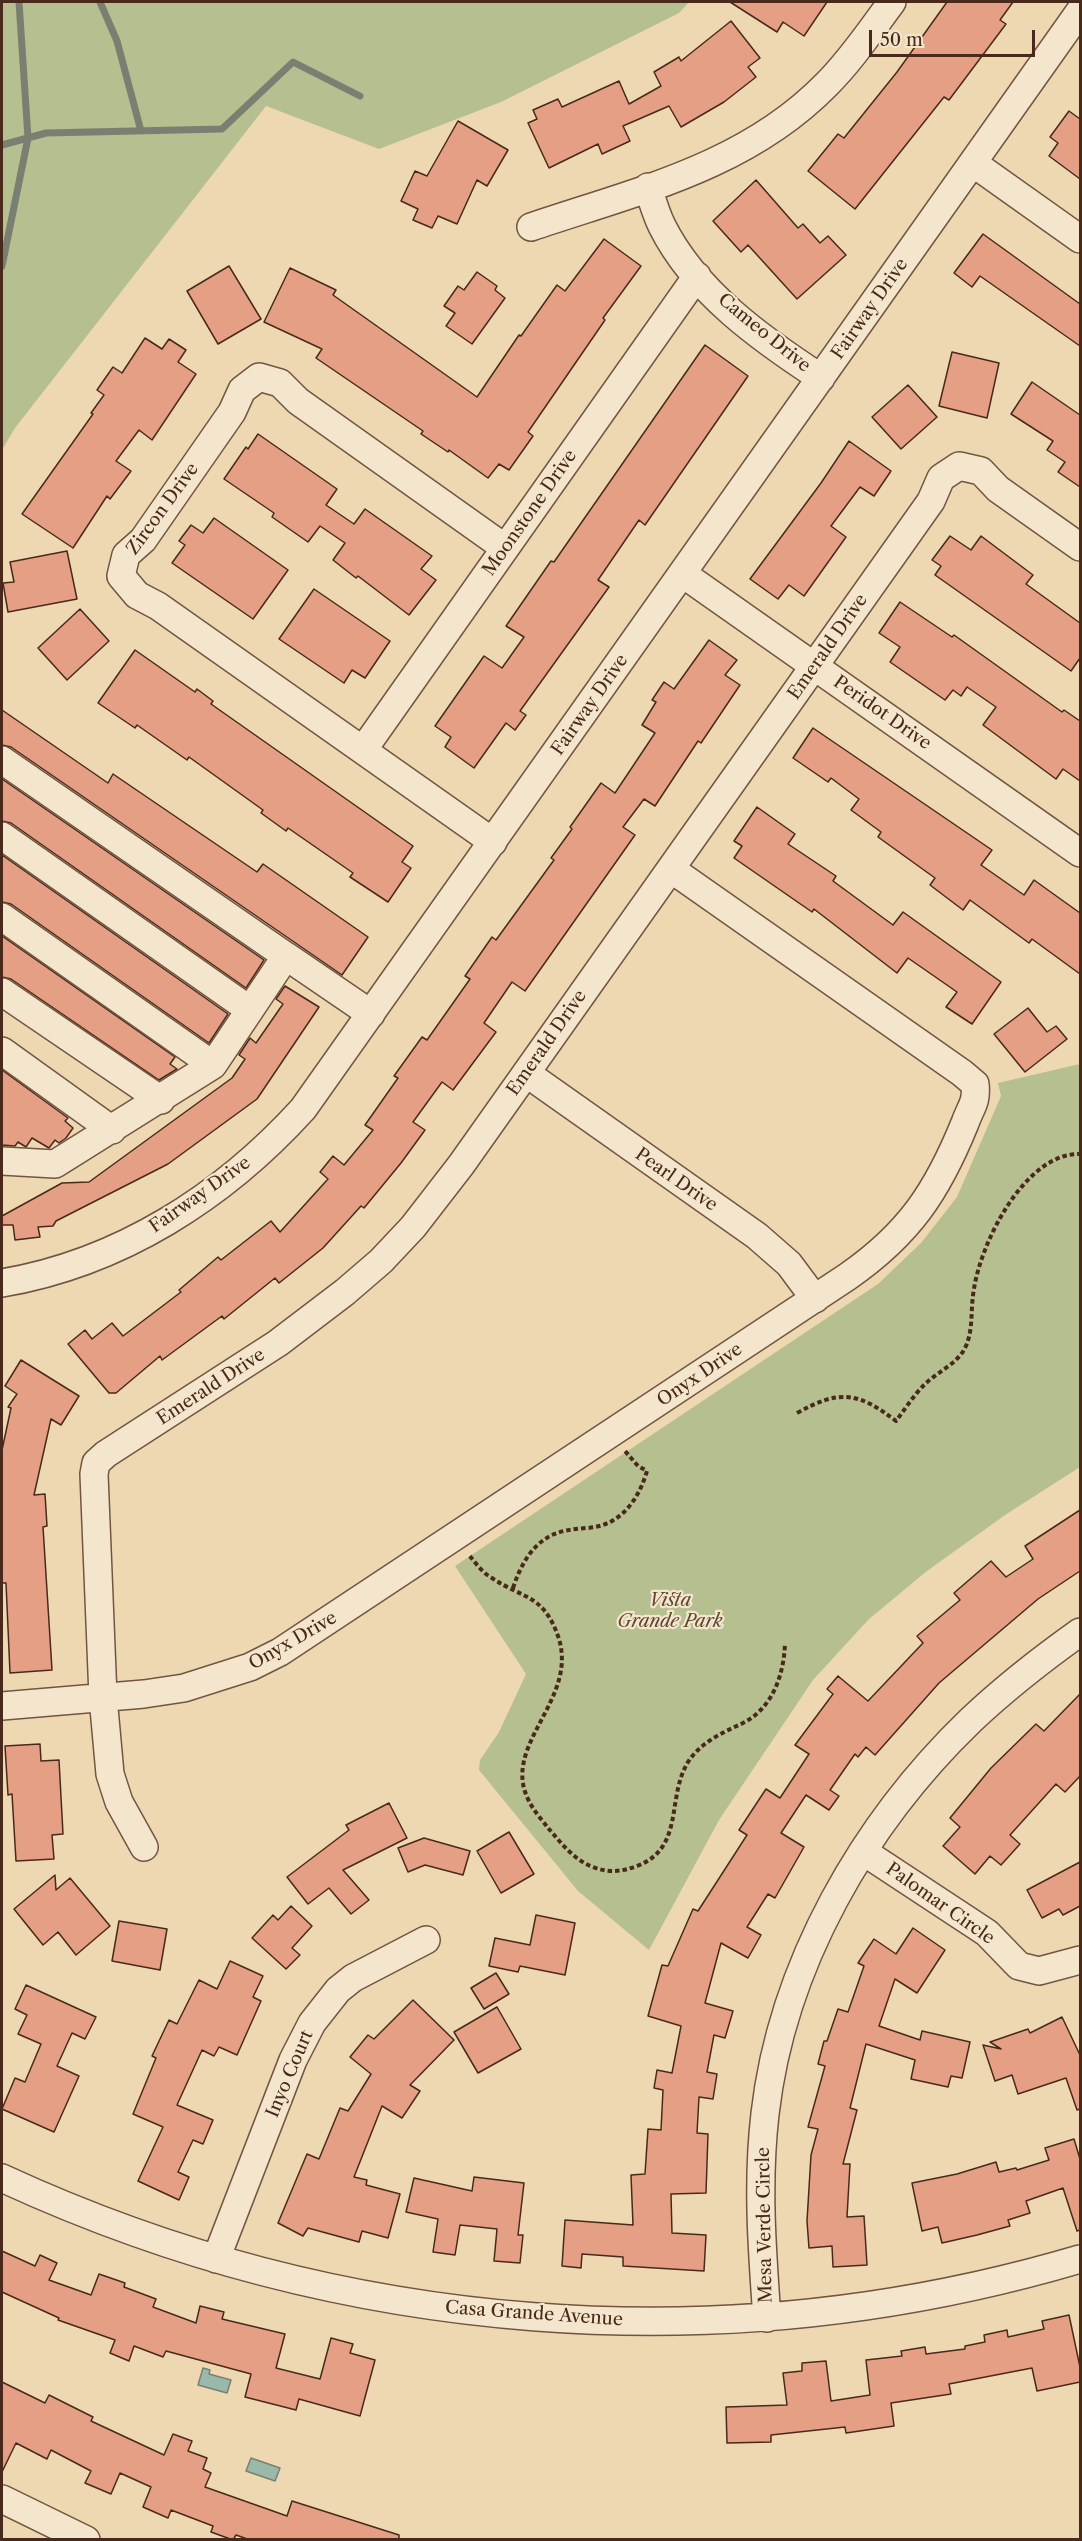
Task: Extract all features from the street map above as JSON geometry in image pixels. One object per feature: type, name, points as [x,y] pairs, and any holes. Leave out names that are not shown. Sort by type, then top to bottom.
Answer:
[{"type":"street","points":[[531,227],[688,175],[724,159],[785,121],[826,85],[845,64],[892,2]]},
{"type":"street","name":"Fairway Drive","points":[[2,1283],[56,1270],[102,1255],[143,1236],[220,1186],[272,1142],[303,1109],[1080,11]]},
{"type":"street","points":[[973,163],[1080,239]]},
{"type":"street","name":"Cameo Drive","points":[[648,187],[661,225],[677,253],[697,276],[728,309],[821,378]]},
{"type":"street","name":"Moonstone Drive","points":[[363,750],[697,276]]},
{"type":"street","name":"Zircon Drive","points":[[493,842],[158,606],[137,595],[121,576],[126,555],[142,540],[232,412],[243,390],[259,377],[280,383],[298,401],[505,548]]},
{"type":"street","name":"Emerald Drive","points":[[103,1697],[94,1474],[96,1463],[106,1454],[278,1343],[345,1292],[381,1261],[437,1197],[931,501],[941,478],[959,466],[981,471],[998,489],[1080,548]]},
{"type":"street","name":"Peridot Drive","points":[[683,574],[1080,853]]},
{"type":"street","points":[[2,760],[371,1014]]},
{"type":"street","points":[[2,836],[250,1010]]},
{"type":"street","name":"Onyx Drive","points":[[2,1706],[184,1688],[250,1667],[280,1652],[870,1262],[909,1224],[943,1173],[955,1149],[977,1098],[975,1084],[670,869]]},
{"type":"street","points":[[2,917],[213,1065]]},
{"type":"street","points":[[2,1161],[55,1164],[161,1100],[213,1065],[286,956]]},
{"type":"street","points":[[2,992],[161,1100]]},
{"type":"street","points":[[2,1051],[112,1130]]},
{"type":"street","name":"Pearl Drive","points":[[526,1073],[757,1236],[789,1264],[815,1299]]},
{"type":"street","name":"Mesa Verde Circle","points":[[767,2318],[761,2244],[760,2172],[765,2112],[776,2053],[789,2003],[806,1958],[834,1900],[864,1852],[892,1810],[929,1765],[971,1721],[1043,1659],[1080,1632]]},
{"type":"street","points":[[103,1697],[110,1774],[118,1802],[144,1847]]},
{"type":"street","name":"Palomar Circle","points":[[864,1852],[987,1933],[1019,1966],[1039,1971],[1080,1960]]},
{"type":"street","name":"Inyo Court","points":[[216,2259],[293,2060],[312,2023],[338,1990],[353,1978],[426,1940]]},
{"type":"street","name":"Casa Grande Avenue","points":[[2,2178],[91,2217],[216,2259],[355,2294],[427,2306],[586,2321],[767,2318],[850,2309],[941,2294],[1080,2259]]},
{"type":"street","points":[[2,2499],[86,2540]]},
{"type":"path","points":[[797,1413],[813,1404],[846,1396],[874,1404],[896,1421],[923,1386],[965,1350],[971,1329],[978,1269],[992,1236],[1015,1196],[1046,1163],[1059,1157],[1080,1154]]},
{"type":"path","points":[[513,1588],[525,1561],[543,1541],[575,1527],[597,1527],[608,1523],[631,1505],[642,1488],[647,1471],[638,1466],[625,1451]]},
{"type":"path","points":[[467,1553],[491,1578],[537,1603],[549,1617],[559,1638],[563,1665],[561,1680],[526,1752],[522,1772],[528,1799],[558,1838],[582,1863],[613,1873],[645,1863],[657,1853],[672,1829],[676,1794],[685,1767],[691,1757],[711,1740],[754,1716],[765,1704],[782,1672],[785,1643]]},
{"type":"green space","points":[[2,2],[689,2],[679,13],[501,102],[379,149],[266,106],[15,428],[2,450]]},
{"type":"green space","name":"Vista Grande Park","points":[[1080,1064],[1080,1467],[1005,1515],[927,1571],[869,1619],[813,1680],[719,1820],[649,1950],[578,1891],[479,1770],[480,1760],[499,1732],[526,1674],[455,1566],[878,1284],[921,1243],[957,1197],[1001,1096],[998,1083]]},
{"type":"shaded area","points":[[203,2368],[210,2370],[209,2374],[231,2380],[227,2393],[198,2385]]},
{"type":"shaded area","points":[[251,2458],[280,2468],[275,2481],[246,2471]]},
{"type":"building","points":[[730,2],[827,2],[804,36],[783,22],[777,32]]},
{"type":"building","points":[[947,2],[1013,2],[1000,20],[1006,24],[949,100],[944,97],[855,209],[808,171],[838,134],[844,138],[897,72]]},
{"type":"building","points":[[731,21],[760,58],[748,67],[756,77],[724,102],[681,127],[669,106],[623,126],[630,141],[602,154],[598,144],[549,168],[528,123],[537,119],[533,110],[558,99],[562,107],[619,81],[629,104],[661,86],[654,72],[679,57],[681,61]]},
{"type":"building","points":[[1069,111],[1080,119],[1080,179],[1049,156],[1058,143],[1050,137]]},
{"type":"building","points":[[458,121],[508,150],[487,186],[477,180],[457,224],[438,216],[432,228],[413,220],[418,209],[401,201],[415,171],[427,176]]},
{"type":"building","points":[[756,180],[798,228],[803,224],[820,243],[828,236],[846,255],[797,299],[748,245],[741,252],[713,221]]},
{"type":"building","points":[[983,234],[1080,304],[1080,346],[980,276],[972,287],[954,273]]},
{"type":"building","points":[[604,239],[641,266],[603,318],[605,320],[528,432],[533,436],[509,470],[499,464],[488,478],[449,450],[448,452],[421,434],[423,431],[316,358],[322,349],[264,322],[290,268],[336,290],[333,295],[477,397],[519,335],[521,336],[557,285],[565,291]]},
{"type":"building","points":[[229,266],[261,319],[218,344],[187,291]]},
{"type":"building","points":[[477,272],[497,286],[495,290],[505,298],[472,344],[446,326],[455,313],[444,306],[458,286],[464,290]]},
{"type":"building","points":[[145,338],[162,349],[169,339],[186,350],[178,362],[196,374],[152,440],[139,430],[116,461],[131,471],[110,499],[107,496],[73,548],[22,514],[93,414],[91,413],[104,395],[97,390],[113,367],[122,373]]},
{"type":"building","points":[[705,345],[748,376],[645,525],[639,520],[598,580],[609,587],[520,711],[526,715],[515,730],[506,723],[474,768],[445,747],[451,737],[435,726],[484,656],[502,668],[524,637],[506,626],[551,561],[554,562]]},
{"type":"building","points":[[952,352],[999,363],[987,418],[939,406]]},
{"type":"building","points":[[1032,382],[1080,415],[1080,487],[1058,472],[1065,462],[1047,450],[1053,441],[1011,414]]},
{"type":"building","points":[[908,385],[937,417],[901,449],[872,417]]},
{"type":"building","points":[[258,434],[337,489],[326,505],[354,524],[365,509],[432,556],[421,569],[436,580],[409,615],[333,560],[345,543],[320,526],[308,542],[272,517],[274,513],[224,479]]},
{"type":"building","points":[[849,441],[891,471],[874,496],[860,487],[831,526],[846,537],[804,596],[789,585],[778,599],[750,579]]},
{"type":"building","points":[[214,518],[288,570],[253,619],[172,563],[185,545],[179,541],[191,525],[203,533]]},
{"type":"building","points":[[950,536],[971,550],[981,536],[1033,575],[1026,584],[1080,623],[1080,658],[1071,671],[935,575],[941,566],[932,560]]},
{"type":"building","points":[[67,551],[77,599],[8,612],[3,583],[14,582],[10,562]]},
{"type":"building","points":[[314,589],[390,641],[365,678],[352,670],[344,683],[279,639]]},
{"type":"building","points":[[900,602],[952,637],[954,635],[1062,712],[1064,710],[1080,721],[1080,781],[1063,769],[1056,779],[983,725],[996,707],[967,687],[961,696],[953,690],[945,700],[890,662],[900,647],[879,633]]},
{"type":"building","points":[[80,609],[109,641],[67,680],[38,648]]},
{"type":"building","points":[[709,640],[737,660],[725,675],[740,685],[701,743],[698,741],[655,806],[644,799],[623,827],[635,835],[525,991],[512,982],[484,1023],[496,1032],[453,1090],[442,1082],[413,1122],[425,1130],[401,1163],[364,1208],[361,1206],[323,1248],[279,1283],[275,1278],[224,1319],[222,1316],[162,1360],[160,1356],[116,1393],[109,1393],[68,1344],[85,1330],[92,1339],[112,1323],[123,1336],[181,1292],[179,1290],[218,1257],[221,1260],[271,1221],[280,1232],[328,1179],[320,1172],[333,1156],[344,1165],[373,1130],[365,1125],[398,1078],[394,1076],[422,1037],[427,1040],[470,979],[465,976],[492,937],[496,940],[554,860],[551,858],[601,783],[615,793],[655,733],[642,725],[656,702],[652,700],[664,682],[674,689]]},
{"type":"building","points":[[135,650],[195,692],[197,689],[213,701],[211,704],[413,846],[402,862],[411,868],[388,902],[350,877],[353,873],[288,828],[286,831],[261,813],[263,810],[189,757],[187,760],[137,725],[135,728],[98,703]]},
{"type":"building","points":[[2,710],[108,783],[113,774],[257,872],[263,864],[368,937],[342,975],[11,747],[2,745]]},
{"type":"building","points":[[813,728],[992,850],[981,865],[1024,895],[1034,880],[1080,913],[1080,974],[1032,939],[1029,943],[970,900],[963,910],[930,885],[935,878],[878,837],[881,832],[851,810],[859,799],[831,778],[828,782],[793,758]]},
{"type":"building","points":[[2,779],[264,960],[246,988],[11,823],[2,821]]},
{"type":"building","points":[[757,807],[795,834],[788,844],[836,876],[833,881],[893,925],[903,912],[1001,982],[972,1024],[946,1007],[957,992],[908,958],[897,973],[814,909],[812,912],[734,858],[742,846],[734,841]]},
{"type":"building","points":[[2,855],[228,1014],[209,1043],[11,904],[2,902]]},
{"type":"building","points":[[2,936],[175,1057],[170,1064],[177,1069],[159,1080],[11,979],[2,977]]},
{"type":"building","points":[[285,986],[319,1007],[257,1099],[168,1164],[56,1221],[53,1226],[38,1227],[40,1237],[15,1240],[13,1225],[2,1225],[2,1216],[62,1183],[89,1182],[232,1078],[245,1059],[239,1055],[250,1038],[256,1043],[283,1004],[276,999]]},
{"type":"building","points":[[1028,1008],[1047,1032],[1056,1026],[1067,1039],[1025,1072],[994,1034]]},
{"type":"building","points":[[2,1070],[68,1118],[65,1121],[73,1128],[66,1138],[59,1143],[55,1140],[49,1148],[32,1138],[26,1147],[18,1142],[15,1146],[2,1145]]},
{"type":"building","points":[[21,1360],[79,1396],[61,1425],[51,1419],[34,1495],[45,1494],[47,1526],[43,1527],[52,1670],[10,1673],[6,1583],[2,1583],[2,1450],[11,1408],[8,1407],[17,1394],[5,1386]]},
{"type":"building","points":[[1080,1510],[1080,1571],[1038,1599],[939,1683],[875,1755],[866,1747],[858,1757],[855,1754],[830,1790],[839,1796],[829,1810],[806,1795],[781,1833],[804,1847],[775,1898],[768,1894],[747,1927],[761,1935],[748,1958],[721,1943],[705,2003],[733,2011],[725,2038],[714,2035],[707,2072],[717,2074],[713,2099],[699,2097],[697,2133],[708,2134],[706,2193],[671,2194],[672,2233],[706,2235],[704,2271],[623,2266],[623,2257],[582,2254],[581,2268],[562,2266],[565,2220],[633,2225],[631,2175],[645,2174],[648,2129],[661,2130],[663,2090],[654,2088],[657,2070],[672,2073],[681,2026],[648,2016],[662,1965],[668,1966],[693,1909],[698,1911],[747,1835],[739,1830],[766,1789],[780,1798],[809,1754],[795,1745],[833,1694],[827,1689],[838,1676],[868,1701],[923,1643],[917,1636],[960,1600],[954,1593],[991,1561],[1006,1577],[1033,1559],[1025,1546]]},
{"type":"building","points":[[1080,1694],[1080,1776],[1065,1792],[1056,1784],[1010,1835],[1020,1844],[1001,1865],[990,1856],[975,1874],[943,1846],[960,1827],[950,1818],[991,1768],[1036,1724],[1044,1731]]},
{"type":"building","points":[[40,1744],[41,1761],[59,1760],[63,1834],[52,1835],[54,1859],[16,1861],[12,1794],[8,1795],[5,1746]]},
{"type":"building","points":[[389,1803],[407,1838],[343,1870],[369,1900],[351,1914],[329,1888],[308,1904],[287,1877],[349,1830],[346,1825]]},
{"type":"building","points":[[509,1832],[534,1874],[501,1893],[477,1851]]},
{"type":"building","points":[[424,1838],[470,1851],[463,1875],[425,1865],[408,1872],[398,1848]]},
{"type":"building","points":[[1080,1862],[1080,1906],[1063,1915],[1059,1909],[1042,1918],[1027,1890]]},
{"type":"building","points":[[55,1875],[56,1890],[70,1878],[110,1926],[76,1955],[58,1932],[43,1945],[14,1909]]},
{"type":"building","points":[[291,1906],[312,1926],[292,1948],[300,1955],[286,1969],[252,1938],[273,1915],[278,1920]]},
{"type":"building","points":[[536,1915],[575,1923],[565,1975],[520,1966],[518,1972],[489,1966],[495,1938],[530,1945]]},
{"type":"building","points":[[119,1921],[167,1929],[160,1970],[112,1961]]},
{"type":"building","points":[[913,1928],[945,1950],[917,1993],[895,1979],[879,2026],[920,2040],[922,2031],[970,2042],[962,2078],[951,2076],[948,2087],[911,2079],[915,2060],[866,2044],[850,2108],[857,2110],[843,2164],[850,2164],[847,2217],[864,2216],[867,2265],[833,2267],[832,2246],[809,2248],[807,2221],[811,2155],[818,2129],[808,2127],[825,2066],[818,2064],[824,2041],[827,2041],[838,2009],[848,2012],[864,1966],[858,1963],[874,1939],[896,1954]]},
{"type":"building","points":[[230,1961],[263,1976],[253,1997],[261,2001],[237,2055],[219,2047],[214,2056],[202,2050],[177,2105],[213,2120],[203,2144],[193,2140],[178,2172],[189,2177],[179,2200],[138,2181],[163,2127],[133,2114],[156,2058],[152,2056],[169,2020],[177,2024],[199,1980],[217,1989]]},
{"type":"building","points":[[496,1973],[509,1994],[484,2009],[471,1988]]},
{"type":"building","points":[[26,1985],[96,2017],[85,2039],[72,2033],[57,2066],[79,2076],[54,2132],[2,2109],[15,2078],[25,2082],[41,2044],[18,2034],[27,2015],[15,2009]]},
{"type":"building","points":[[413,2000],[454,2040],[410,2085],[420,2091],[402,2118],[382,2106],[354,2177],[367,2180],[366,2185],[400,2194],[388,2238],[362,2231],[359,2242],[308,2228],[303,2236],[278,2223],[307,2154],[319,2159],[340,2108],[348,2111],[371,2074],[350,2057],[368,2035],[374,2039]]},
{"type":"building","points":[[497,2007],[521,2049],[478,2073],[454,2032]]},
{"type":"building","points":[[1062,2017],[1080,2055],[1080,2109],[1077,2110],[1066,2078],[1018,2094],[1012,2075],[995,2081],[983,2045],[1001,2049],[990,2042],[1028,2029],[1030,2033]]},
{"type":"building","points":[[1074,2139],[1080,2159],[1080,2230],[1077,2231],[1063,2188],[1026,2201],[1030,2213],[1008,2220],[1010,2226],[942,2243],[938,2227],[922,2231],[912,2183],[957,2174],[996,2162],[999,2172],[1016,2168],[1017,2170],[1049,2160],[1045,2148]]},
{"type":"building","points":[[474,2177],[524,2183],[518,2235],[523,2235],[520,2263],[494,2261],[497,2229],[460,2225],[455,2255],[433,2252],[438,2219],[406,2212],[414,2178],[472,2191]]},
{"type":"building","points":[[2,2251],[35,2266],[40,2255],[57,2263],[49,2280],[91,2295],[99,2274],[125,2283],[124,2287],[156,2299],[153,2307],[196,2323],[200,2306],[224,2312],[222,2319],[285,2334],[276,2368],[320,2379],[331,2338],[353,2344],[350,2353],[375,2360],[360,2416],[299,2399],[296,2410],[245,2397],[251,2374],[166,2351],[163,2357],[134,2346],[129,2361],[110,2353],[115,2340],[58,2320],[59,2318],[2,2292]]},
{"type":"building","points":[[1069,2315],[1080,2367],[1080,2382],[1037,2391],[1032,2368],[949,2384],[951,2394],[891,2403],[894,2426],[846,2433],[845,2427],[771,2435],[771,2442],[727,2443],[726,2407],[787,2405],[783,2373],[802,2371],[802,2363],[826,2361],[831,2401],[870,2395],[866,2360],[902,2356],[901,2351],[925,2347],[926,2354],[965,2349],[965,2346],[985,2342],[984,2335],[1007,2330],[1008,2337],[1044,2329],[1042,2321]]},
{"type":"building","points":[[2,2382],[45,2403],[49,2395],[93,2417],[91,2421],[164,2455],[173,2434],[192,2441],[188,2451],[207,2458],[203,2469],[211,2473],[205,2487],[287,2516],[292,2501],[399,2535],[399,2540],[250,2540],[236,2535],[233,2540],[211,2532],[213,2526],[171,2510],[168,2518],[143,2507],[151,2487],[120,2473],[111,2494],[85,2483],[91,2471],[51,2450],[47,2459],[16,2443],[2,2472]]},
{"type":"waterway","points":[[2,266],[28,138],[19,2]]},
{"type":"waterway","points":[[100,2],[117,41],[141,131]]},
{"type":"waterway","points":[[2,145],[46,133],[222,129],[293,62],[360,96]]}]
